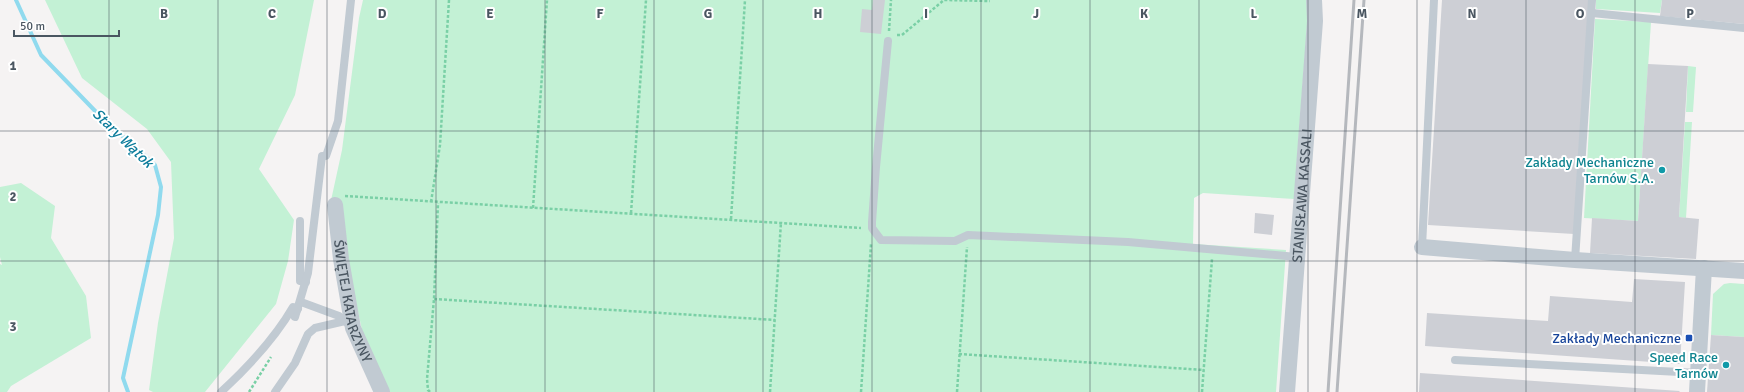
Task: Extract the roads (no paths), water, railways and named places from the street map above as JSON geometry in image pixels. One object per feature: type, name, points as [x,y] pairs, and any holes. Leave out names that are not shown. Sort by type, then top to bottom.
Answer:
[{"type":"street","name":"STANISŁAWA KASSALI","points":[[1287,392],[1315,21],[1314,0]]},
{"type":"street","name":"ŚWIĘTEJ KATARZYNY","points":[[335,206],[349,325],[382,392]]},
{"type":"street","points":[[1422,247],[1575,260],[1744,271]]},
{"type":"street","points":[[1696,392],[1704,268]]},
{"type":"lane","points":[[322,156],[326,156],[338,121],[351,0]]},
{"type":"lane","points":[[1422,247],[1434,0]]},
{"type":"lane","points":[[1575,260],[1592,0]]},
{"type":"lane","points":[[1592,13],[1744,28]]},
{"type":"lane","points":[[888,39],[876,167],[868,228],[881,240],[955,241],[968,235],[1128,242],[1297,257]]},
{"type":"lane","points":[[298,310],[308,273],[323,145]]},
{"type":"lane","points":[[300,221],[300,281],[306,282]]},
{"type":"lane","points":[[220,392],[237,377],[269,343],[293,308],[339,316],[349,325]]},
{"type":"lane","points":[[275,392],[295,363],[308,334],[315,328],[349,325]]},
{"type":"lane","points":[[1455,360],[1698,373]]},
{"type":"waterway","name":"Stary Wątok","points":[[16,0],[41,55],[100,116],[155,165],[161,187],[158,215],[123,378],[128,392]]},
{"type":"railway","points":[[1328,392],[1354,0]]},
{"type":"railway","points":[[1337,392],[1364,0]]},
{"type":"place","name":"Zakłady Mechaniczne Tarnów S.A.","points":[[1662,170]]},
{"type":"place","name":"Zakłady Mechaniczne","points":[[1689,338]]},
{"type":"place","name":"Speed Race Tarnów","points":[[1726,365]]}]
